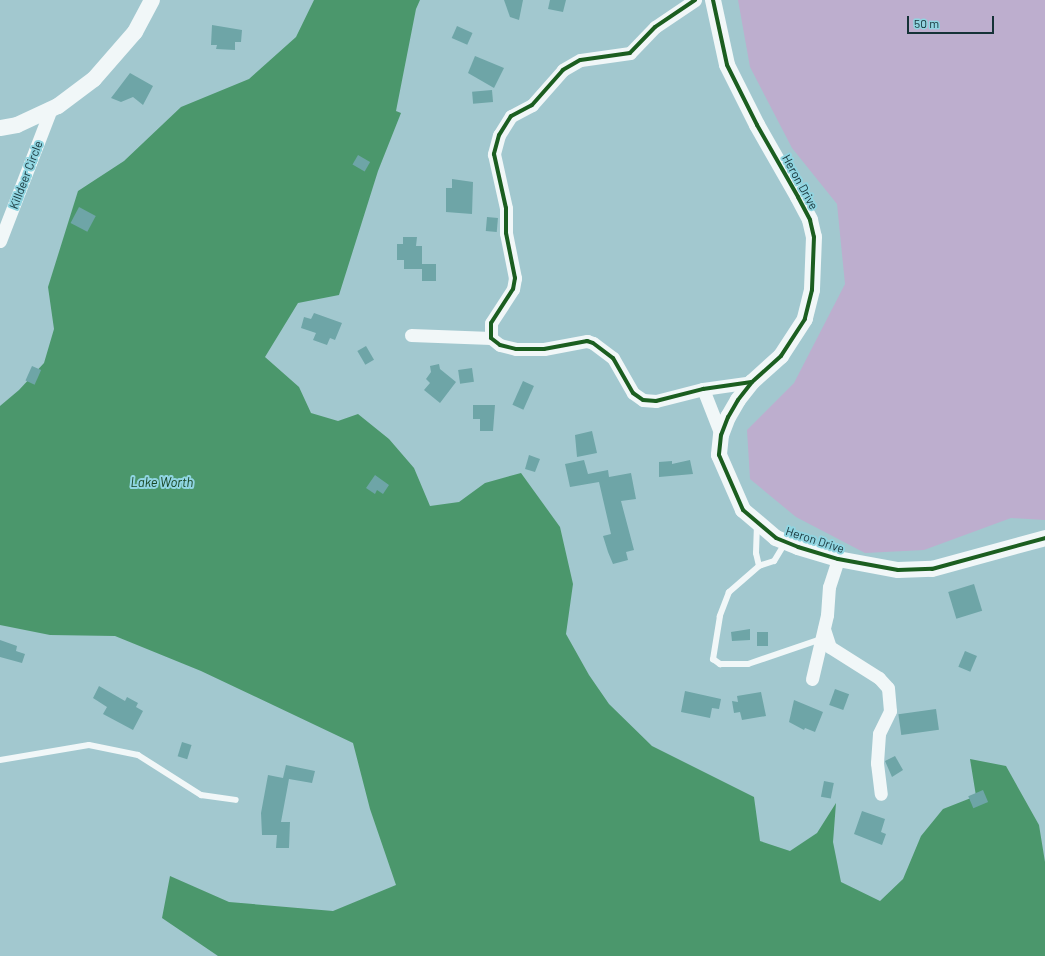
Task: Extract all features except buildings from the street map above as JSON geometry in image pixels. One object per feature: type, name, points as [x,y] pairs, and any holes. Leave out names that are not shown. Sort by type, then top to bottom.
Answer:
[{"type":"street","points":[[0,128],[17,125],[51,109],[94,79],[113,60],[135,32],[152,0]]},
{"type":"street","points":[[491,338],[491,323],[513,289],[515,278],[506,233],[506,208],[494,154],[498,135],[511,116],[532,106],[564,70],[580,60],[630,53],[655,27],[695,0]]},
{"type":"street","name":"Heron Drive","points":[[713,0],[727,64],[757,125],[810,220],[814,237],[812,290],[805,319],[781,356],[752,382],[728,417],[721,435],[720,455],[732,489],[743,510],[757,524],[786,542],[838,559],[915,571],[946,565],[1045,538]]},
{"type":"street","name":"Killdeer Circle","points":[[0,241],[51,109]]},
{"type":"street","points":[[411,335],[491,338],[500,344],[516,349],[544,349],[588,341],[613,358],[633,393],[644,400],[656,401],[703,389],[752,382]]},
{"type":"street","points":[[703,389],[721,435]]},
{"type":"street","points":[[812,679],[830,587],[838,559]]},
{"type":"street","points":[[822,634],[830,647],[879,678],[888,688],[890,711],[879,734],[877,763],[881,794]]},
{"type":"lane","points":[[757,524],[756,553],[759,566]]},
{"type":"lane","points":[[786,542],[774,561],[759,566],[729,592],[720,616],[713,659],[720,664],[748,664],[822,634]]},
{"type":"lane","points":[[0,760],[89,745],[138,755],[201,795],[236,800]]},
{"type":"shaded area","points":[[738,0],[1045,0],[1045,520],[1011,518],[924,550],[865,553],[796,517],[750,479],[747,430],[794,383],[845,284],[837,204],[792,148],[750,67]]},
{"type":"water","name":"Lake Worth","points":[[314,0],[420,0],[416,9],[396,111],[401,113],[378,171],[339,295],[298,303],[265,357],[299,387],[311,413],[338,421],[358,414],[389,439],[414,468],[430,506],[459,502],[485,483],[521,473],[560,527],[573,584],[566,634],[589,675],[609,704],[652,746],[754,797],[760,841],[790,851],[817,833],[836,803],[833,842],[841,882],[880,901],[903,879],[921,836],[943,809],[976,796],[970,759],[1006,766],[1039,825],[1045,862],[1045,956],[218,956],[162,918],[170,876],[229,902],[333,911],[396,885],[370,809],[353,743],[201,671],[115,636],[50,635],[0,625],[0,406],[19,390],[44,363],[54,329],[48,287],[78,191],[124,161],[181,107],[249,79],[296,37]]},
{"type":"cycle path","points":[[695,0],[655,27],[630,53],[580,60],[563,70],[532,105],[511,116],[499,135],[494,154],[506,208],[506,233],[515,278],[513,289],[491,323],[491,338],[500,345],[516,349],[544,349],[587,341],[593,343],[613,358],[633,393],[643,400],[656,401],[703,389],[752,382]]},
{"type":"cycle path","points":[[713,0],[727,65],[757,125],[810,220],[814,237],[812,290],[805,319],[781,356],[752,382],[738,400],[728,417],[721,435],[719,455],[743,510],[776,538],[798,547],[838,559],[898,570],[932,569],[1045,538]]}]
